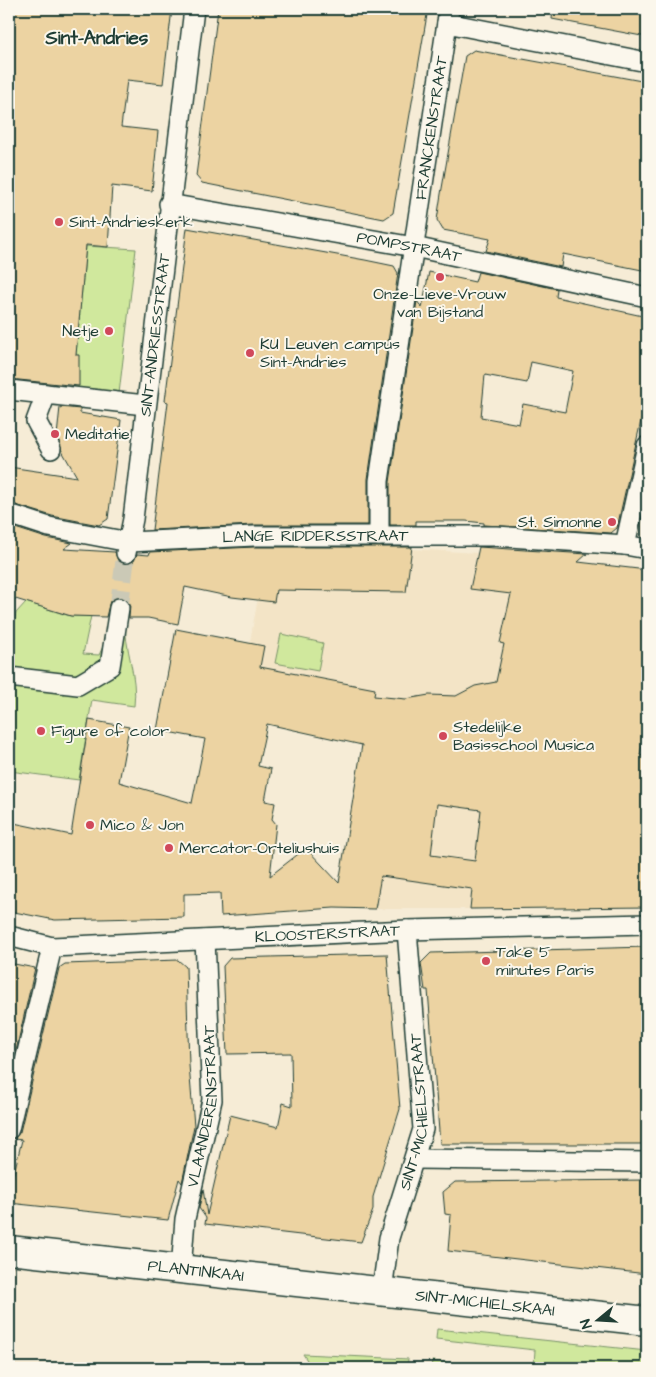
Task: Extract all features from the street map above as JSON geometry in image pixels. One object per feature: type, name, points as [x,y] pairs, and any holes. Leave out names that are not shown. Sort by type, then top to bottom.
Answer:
[{"type":"street","name":"SINT-ANDRIESSTRAAT","points":[[128,548],[194,9]]},
{"type":"street","points":[[448,16],[647,62]]},
{"type":"street","name":"FRANCKENSTRAAT","points":[[379,536],[379,481],[448,16]]},
{"type":"street","name":"POMPSTRAAT","points":[[169,204],[414,247],[647,297]]},
{"type":"street","points":[[9,390],[145,405]]},
{"type":"street","points":[[46,394],[36,421],[51,449]]},
{"type":"street","points":[[625,545],[647,446]]},
{"type":"street","name":"LANGE RIDDERSSTRAAT","points":[[9,514],[49,527],[128,548],[254,536],[496,536],[625,545],[647,549]]},
{"type":"street","points":[[9,677],[78,685],[110,666],[119,608]]},
{"type":"street","name":"KLOOSTERSTRAAT","points":[[9,936],[52,947],[407,930],[647,924]]},
{"type":"street","name":"SINT-MICHIELSTRAAT","points":[[382,1291],[389,1238],[423,1129],[407,930]]},
{"type":"street","name":"VLAANDERENSTRAAT","points":[[181,1270],[185,1218],[212,1100],[205,940]]},
{"type":"street","points":[[10,1120],[52,947]]},
{"type":"street","points":[[414,1159],[647,1162]]},
{"type":"street","name":"PLANTINKAAI","points":[[9,1250],[382,1291]]},
{"type":"street","name":"SINT-MICHIELSKAAI","points":[[382,1291],[647,1321]]},
{"type":"shaded area","name":"Stedelijke Basisschool Musica","points":[[268,545],[394,548],[478,553],[470,589],[592,603],[484,787],[470,909],[375,909],[396,786],[388,750],[267,724],[230,748]]},
{"type":"green space","points":[[86,246],[136,249],[118,402],[72,396]]},
{"type":"green space","points":[[26,602],[70,616],[91,616],[83,654],[99,655],[109,634],[125,618],[125,629],[133,673],[134,706],[92,700],[79,780],[9,771],[9,647],[16,613]]},
{"type":"green space","points":[[281,634],[323,643],[318,671],[275,663]]},
{"type":"green space","points":[[437,1329],[647,1351],[647,1368],[560,1368],[534,1365],[535,1350],[436,1339]]},
{"type":"green space","points":[[303,1354],[408,1359],[407,1368],[312,1368]]},
{"type":"green space","points":[[432,1361],[497,1368],[431,1368]]},
{"type":"building","name":"Sint-Andrieskerk","points":[[9,9],[172,9],[163,84],[127,80],[121,127],[158,131],[152,191],[112,186],[108,247],[86,245],[76,355],[79,355],[79,386],[9,379]]},
{"type":"building","points":[[218,9],[428,9],[393,213],[384,219],[202,183],[196,176]]},
{"type":"building","points":[[553,9],[647,9],[647,37],[552,19]]},
{"type":"building","points":[[474,50],[647,82],[647,271],[563,254],[561,267],[486,251],[490,239],[443,230],[437,220],[441,194],[465,56]]},
{"type":"building","points":[[187,228],[394,266],[398,273],[368,479],[368,525],[254,525],[152,530],[168,402],[165,401]]},
{"type":"building","points":[[429,272],[475,282],[478,272],[557,289],[556,297],[647,317],[647,394],[617,528],[611,533],[484,525],[484,523],[466,521],[416,521],[416,525],[390,525],[390,482],[417,301],[422,308]],"holes":[[[531,362],[573,371],[565,412],[523,404],[519,424],[481,417],[485,375],[527,383]]]},
{"type":"building","points":[[60,407],[80,409],[80,413],[121,420],[108,519],[99,525],[52,516],[9,503],[9,467],[77,477],[62,451],[57,436]]},
{"type":"building","points":[[9,526],[46,538],[72,543],[64,549],[115,552],[118,561],[124,564],[134,561],[137,554],[149,555],[150,552],[254,547],[412,547],[406,592],[276,590],[274,602],[232,597],[185,587],[178,624],[148,618],[129,618],[130,604],[121,597],[110,601],[106,617],[71,616],[9,597]]},
{"type":"building","points":[[479,547],[587,554],[578,562],[647,570],[647,721],[640,755],[647,756],[647,907],[470,909],[472,889],[381,876],[375,909],[334,908],[221,916],[220,893],[184,894],[184,917],[55,920],[9,911],[9,822],[71,835],[89,720],[129,727],[119,782],[192,803],[205,739],[157,730],[176,629],[264,646],[260,667],[375,689],[374,696],[406,699],[429,695],[456,696],[475,686],[496,682],[504,644],[500,643],[511,594],[470,589]],"holes":[[[267,724],[362,745],[339,883],[306,848],[270,876],[276,824],[272,819],[275,803],[265,801],[271,769],[258,766]],[[437,804],[481,810],[475,861],[431,855]]]},
{"type":"building","points":[[647,947],[647,1144],[440,1144],[428,990],[425,990],[421,963],[431,953]]},
{"type":"building","points":[[387,954],[400,1109],[373,1197],[373,1210],[361,1242],[205,1224],[206,1218],[199,1208],[203,1189],[207,1215],[230,1115],[278,1127],[283,1103],[292,1106],[291,1053],[227,1054],[223,966],[230,958]]},
{"type":"building","points":[[178,960],[186,967],[189,1065],[194,1126],[182,1183],[179,1179],[168,1220],[9,1203],[9,1193],[22,1140],[14,1139],[20,1132],[59,968],[65,964]]},
{"type":"building","points":[[9,963],[35,968],[9,1081]]},
{"type":"building","points":[[647,1180],[647,1274],[448,1251],[451,1215],[445,1214],[443,1192],[455,1182]]},
{"type":"tunnel","points":[[119,608],[126,553]]},
{"type":"place","name":"Sint-Andrieskerk","points":[[59,222]]},
{"type":"place","name":"Onze-Lieve-Vrouw van Bijstand","points":[[440,277]]},
{"type":"place","name":"Netje","points":[[109,331]]},
{"type":"place","name":"KU Leuven campus Sint-Andries","points":[[250,353]]},
{"type":"place","name":"Meditatie","points":[[55,434]]},
{"type":"place","name":"St. Simonne","points":[[612,522]]},
{"type":"place","name":"Figure of color","points":[[41,731]]},
{"type":"place","name":"Stedelijke Basisschool Musica","points":[[443,736]]},
{"type":"place","name":"Mico & Jon","points":[[90,825]]},
{"type":"place","name":"Mercator-Orteliushuis","points":[[169,848]]},
{"type":"place","name":"Take 5 minutes Paris","points":[[486,961]]},
{"type":"district","name":"Sint-Andries","points":[[97,38]]}]
